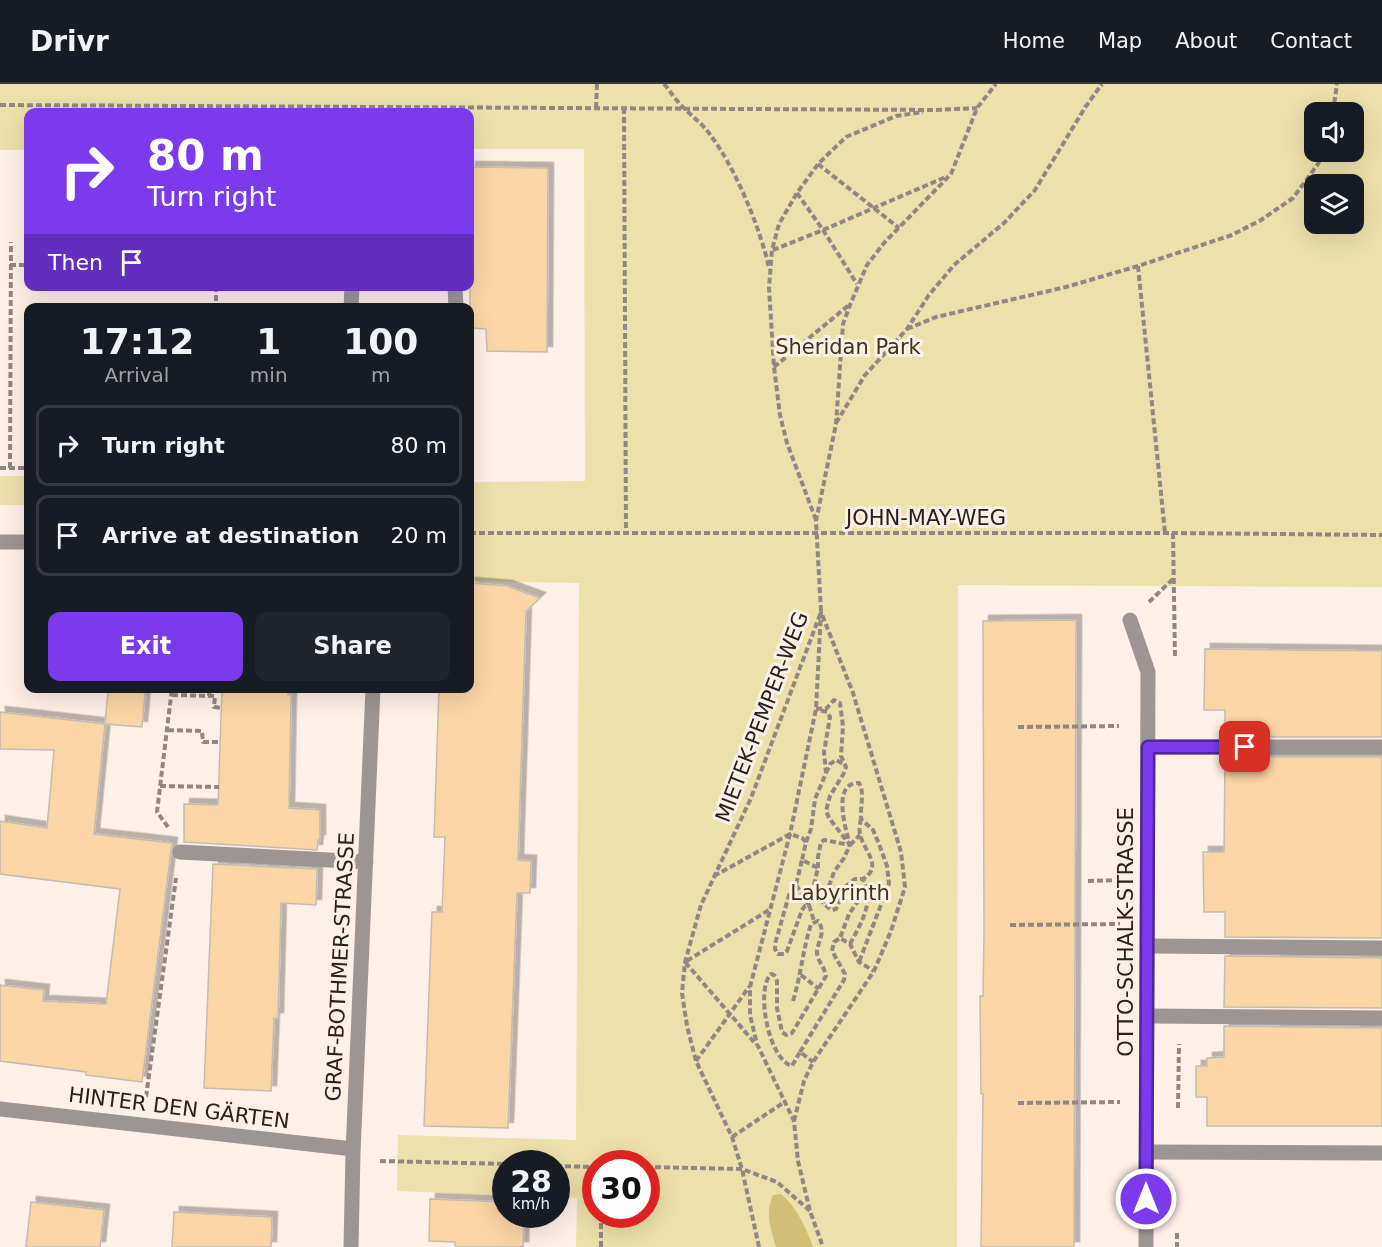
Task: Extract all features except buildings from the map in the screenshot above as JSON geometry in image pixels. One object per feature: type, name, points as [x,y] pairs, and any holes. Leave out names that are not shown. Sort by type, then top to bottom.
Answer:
[{"type":"street","points":[[0,542],[24,542]]},
{"type":"street","name":"OTTO-SCHALK-STRASSE","points":[[1130,620],[1148,672],[1146,1247]]},
{"type":"street","name":"GRAF-BOTHMER-STRASSE","points":[[351,1247],[373,693]]},
{"type":"street","points":[[1148,747],[1382,747]]},
{"type":"street","points":[[180,852],[366,862]]},
{"type":"street","points":[[1148,946],[1382,948]]},
{"type":"street","points":[[1148,1016],[1382,1018]]},
{"type":"street","name":"HINTER DEN GÄRTEN","points":[[0,1109],[353,1154]]},
{"type":"street","points":[[1147,1152],[1382,1153]]},
{"type":"path","points":[[596,108],[597,84]]},
{"type":"path","points":[[664,84],[683,108],[702,124],[727,160],[741,188],[766,254],[770,274]]},
{"type":"path","name":"MIETEK-PEMPER-WEG","points":[[759,1247],[742,1169],[732,1137],[696,1061],[682,993],[685,962],[701,905],[751,798],[820,612],[816,521],[836,424],[843,324],[867,265],[951,174],[977,108],[996,84]]},
{"type":"path","points":[[836,424],[865,375],[907,329],[929,296],[954,265],[1004,223],[1035,190],[1102,84]]},
{"type":"path","points":[[1334,102],[1337,84]]},
{"type":"path","points":[[0,105],[936,110],[977,108]]},
{"type":"path","points":[[624,108],[626,533]]},
{"type":"path","points":[[816,521],[787,443],[780,415],[774,367],[769,288],[772,250],[779,224],[796,192],[818,164],[846,137],[896,116],[936,110]]},
{"type":"path","points":[[907,329],[936,317],[1066,287],[1232,235],[1261,220],[1293,198],[1319,162]]},
{"type":"path","points":[[818,164],[899,228]]},
{"type":"path","points":[[772,250],[824,230],[951,174]]},
{"type":"path","points":[[796,192],[824,230],[858,285]]},
{"type":"path","points":[[10,468],[11,242]]},
{"type":"path","points":[[10,265],[24,265]]},
{"type":"path","points":[[1138,266],[1164,533]]},
{"type":"path","points":[[774,367],[850,305]]},
{"type":"path","points":[[0,468],[24,468]]},
{"type":"path","points":[[1173,532],[1174,578]]},
{"type":"path","name":"JOHN-MAY-WEG","points":[[474,533],[1173,532],[1382,535]]},
{"type":"path","points":[[820,612],[816,709],[790,834],[750,987],[750,1015],[757,1044],[794,1121],[798,1161],[810,1211],[822,1247]]},
{"type":"path","points":[[794,1121],[804,1081],[813,1062],[874,971],[901,905],[905,886],[901,852],[854,693],[820,612]]},
{"type":"path","points":[[142,1126],[180,852],[180,842],[157,812],[172,695],[214,696],[214,707],[221,708]]},
{"type":"path","points":[[816,709],[826,708],[834,700],[840,704],[843,726],[841,756],[846,767],[830,796],[826,811],[850,845]]},
{"type":"path","points":[[816,709],[827,712],[830,717],[824,752],[826,773]]},
{"type":"path","points":[[1018,727],[1148,726]]},
{"type":"path","points":[[168,730],[202,731],[203,742],[219,742]]},
{"type":"path","points":[[824,752],[827,759],[836,760],[846,767]]},
{"type":"path","points":[[841,756],[830,764],[815,799],[811,829],[796,885],[789,895],[775,944],[778,954],[784,954],[787,951],[802,910],[808,905],[818,868],[821,842],[825,840],[850,845]]},
{"type":"path","points":[[850,845],[843,818],[842,800],[847,787],[855,782],[862,787],[860,835],[868,851],[872,871],[863,879],[855,879],[846,886],[836,909],[831,910],[823,903],[834,872],[850,845],[860,835]]},
{"type":"path","points":[[160,786],[219,787]]},
{"type":"path","points":[[859,962],[889,884],[887,866],[879,844],[873,831],[861,819]]},
{"type":"path","points":[[714,876],[790,834],[806,842]]},
{"type":"path","points":[[802,860],[818,868]]},
{"type":"path","points":[[850,944],[867,911],[867,888],[863,879]]},
{"type":"path","points":[[796,885],[814,921],[818,921],[822,929],[817,956],[826,976],[792,1032],[786,1035],[782,1032],[778,1021],[777,978],[771,974],[766,982],[764,1006],[770,1039],[777,1053],[789,1066],[792,1066],[809,1035],[842,985],[845,974],[832,951],[834,942],[840,938],[849,914],[867,888]]},
{"type":"path","points":[[757,1044],[685,962],[770,909]]},
{"type":"path","points":[[793,1001],[801,975],[803,951],[814,921]]},
{"type":"path","points":[[1010,925],[1148,924]]},
{"type":"path","points":[[840,938],[850,944],[859,962],[874,971]]},
{"type":"path","points":[[801,975],[819,989]]},
{"type":"path","points":[[696,1061],[750,987]]},
{"type":"path","points":[[800,1052],[813,1062]]},
{"type":"path","points":[[732,1137],[786,1101]]},
{"type":"path","points":[[1018,1103],[1146,1102]]},
{"type":"path","points":[[353,1154],[492,1163]]},
{"type":"path","points":[[660,1167],[742,1169],[777,1182],[810,1211]]},
{"type":"path","points":[[601,1228],[601,1247]]},
{"type":"green space","name":"Sheridan Park","points":[[0,84],[1382,84],[1382,587],[958,585],[957,1247],[576,1247],[577,1198],[570,1198],[570,1150],[492,1150],[492,1195],[397,1191],[398,1135],[576,1140],[579,583],[474,581],[474,482],[585,481],[584,149],[474,149],[474,108],[24,108],[24,150],[0,150]]},
{"type":"green space","points":[[0,476],[24,476],[24,505],[0,505]]},
{"type":"shaded area","points":[[781,1194],[796,1211],[813,1247],[776,1247],[769,1208],[773,1195]]},
{"type":"route","points":[[1146,1199],[1148,747],[1245,747]]},
{"type":"park label","name":"Labyrinth","points":[[840,893]]}]
